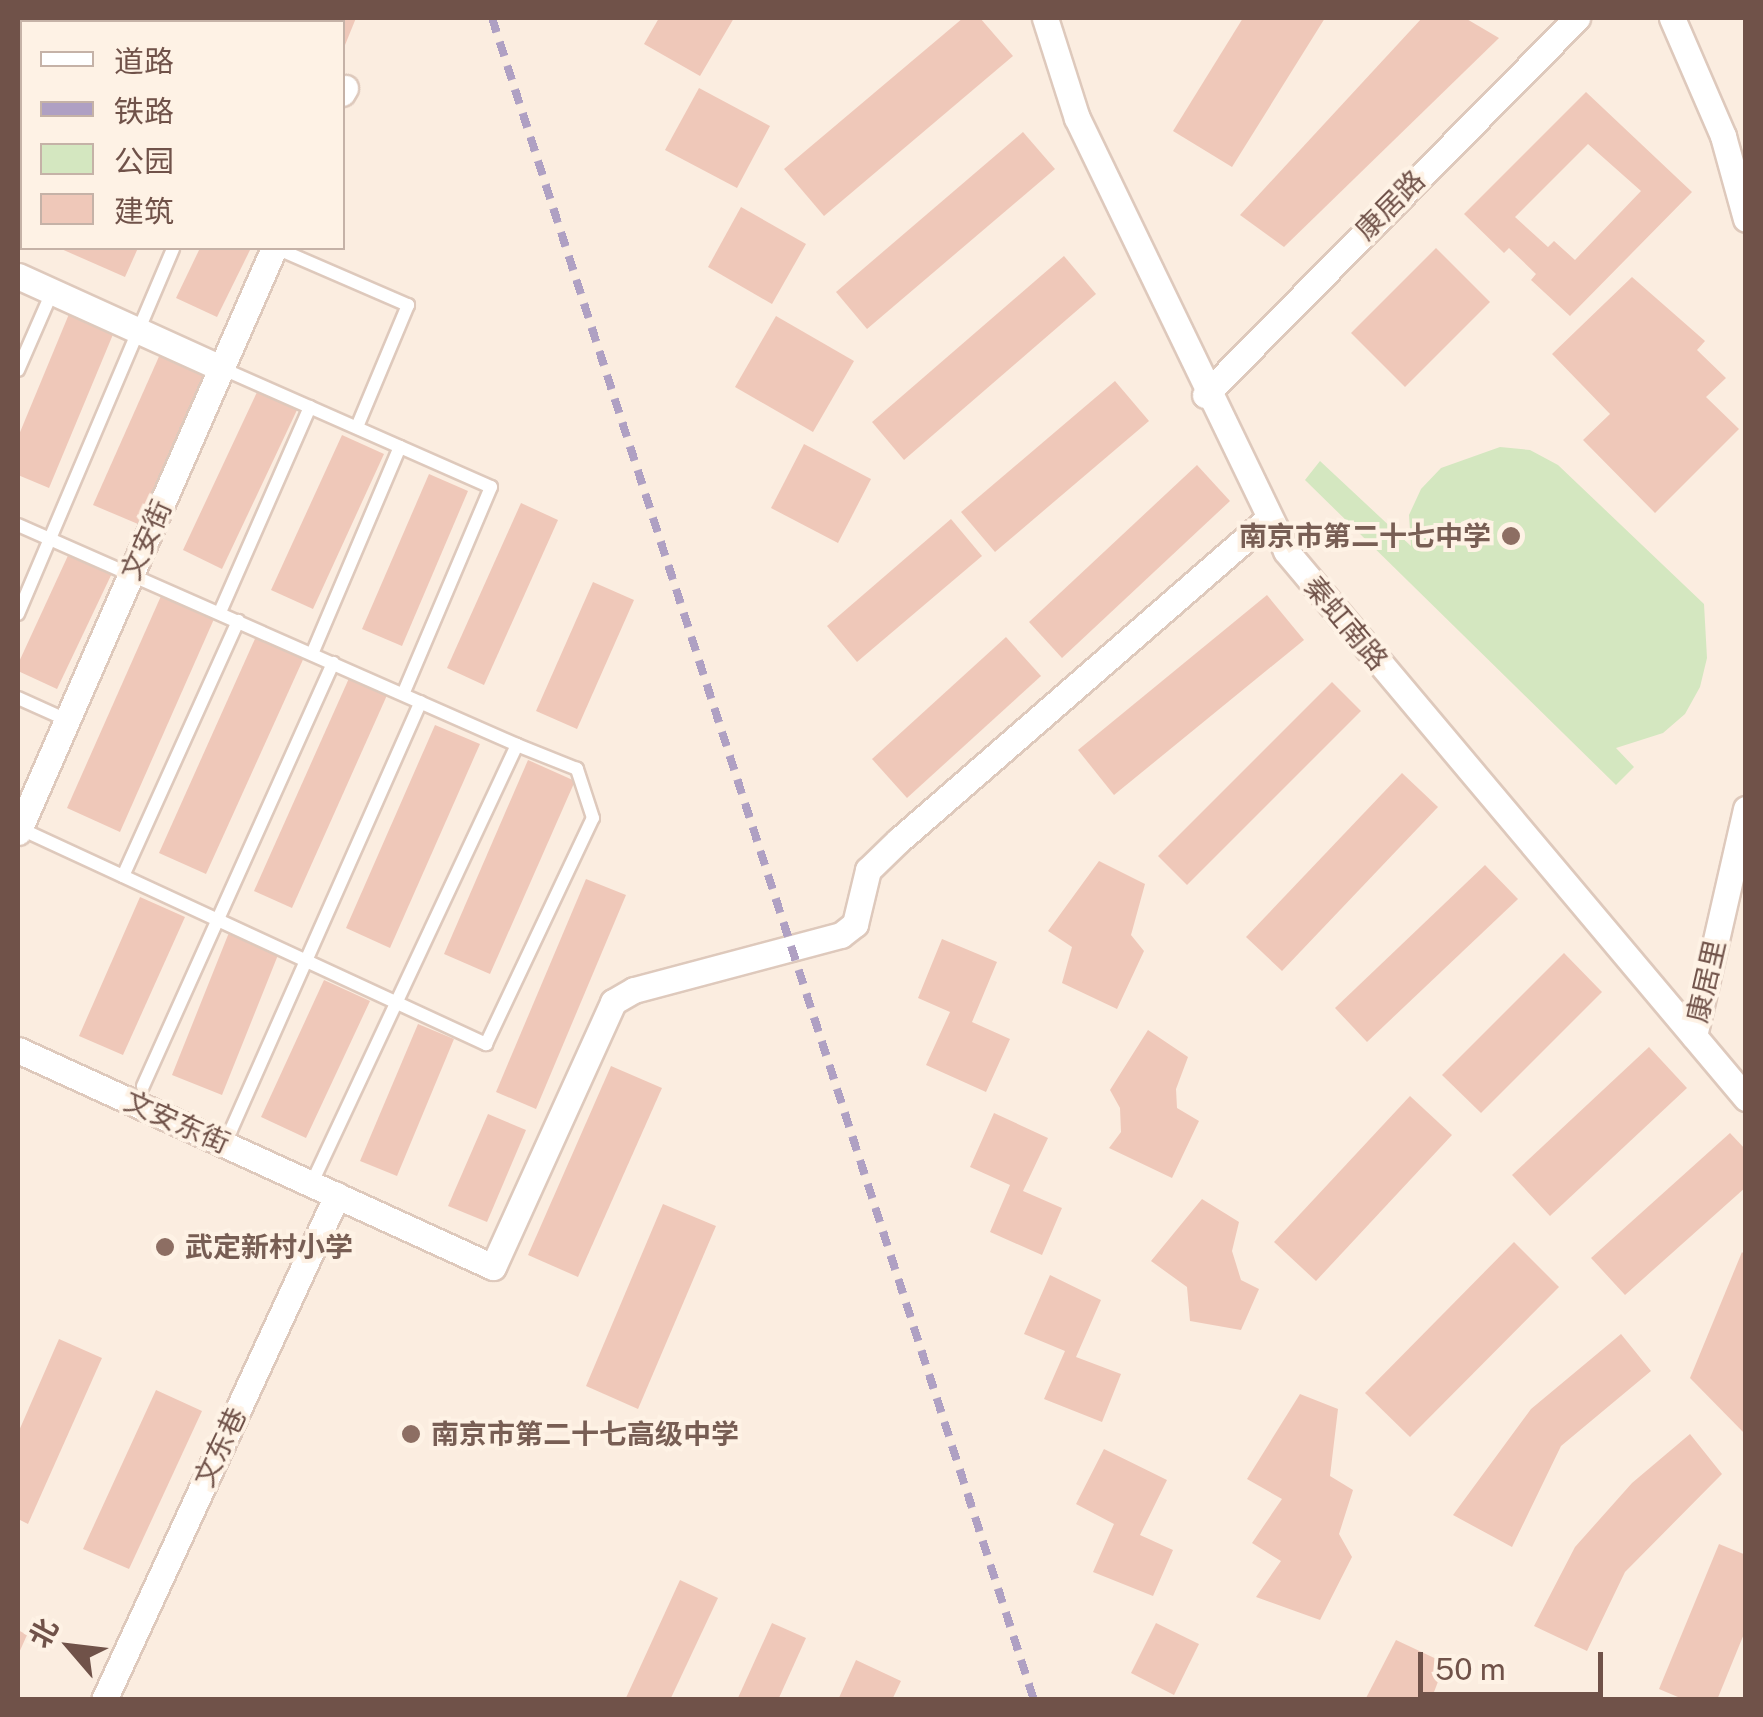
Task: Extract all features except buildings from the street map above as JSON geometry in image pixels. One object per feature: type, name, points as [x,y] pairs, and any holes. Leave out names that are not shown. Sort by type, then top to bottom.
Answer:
[{"type":"street","name":"秦虹南路","points":[[1045,18],[1077,118],[1206,394],[1286,551],[1746,1098]]},
{"type":"street","name":"康居路","points":[[1206,394],[1577,18]]},
{"type":"street","points":[[1672,18],[1723,136],[1746,218]]},
{"type":"street","name":"文安街","points":[[18,830],[274,250]]},
{"type":"street","points":[[18,276],[221,368]]},
{"type":"street","name":"文安东街","points":[[18,1050],[494,1268],[612,1002],[634,990],[842,934],[855,924],[868,870],[1267,520]]},
{"type":"street","name":"康居里","points":[[1694,1036],[1746,809]]},
{"type":"street","name":"文东巷","points":[[104,1700],[336,1195]]},
{"type":"lane","points":[[18,614],[172,250]]},
{"type":"lane","points":[[280,250],[408,305],[357,428]]},
{"type":"lane","points":[[18,370],[52,292]]},
{"type":"lane","points":[[221,368],[491,487],[402,694]]},
{"type":"lane","points":[[220,612],[310,407]]},
{"type":"lane","points":[[312,654],[400,447]]},
{"type":"lane","points":[[18,526],[577,769],[593,818],[486,1044],[18,830]]},
{"type":"lane","points":[[123,876],[238,620]]},
{"type":"lane","points":[[143,1086],[214,918],[333,663]]},
{"type":"lane","points":[[18,698],[67,720]]},
{"type":"lane","points":[[231,1130],[420,702]]},
{"type":"lane","points":[[312,1184],[517,745]]},
{"type":"green space","points":[[1500,447],[1530,450],[1558,465],[1704,604],[1707,658],[1700,687],[1685,714],[1663,733],[1616,748],[1634,767],[1616,785],[1305,480],[1320,461],[1411,546],[1409,515],[1421,489],[1441,468]]},
{"type":"railway","points":[[492,18],[1034,1700]]},
{"type":"place","name":"南京市第二十七中学","points":[[1511,536]]},
{"type":"place","name":"武定新村小学","points":[[165,1247]]},
{"type":"place","name":"南京市第二十七高级中学","points":[[411,1434]]}]
